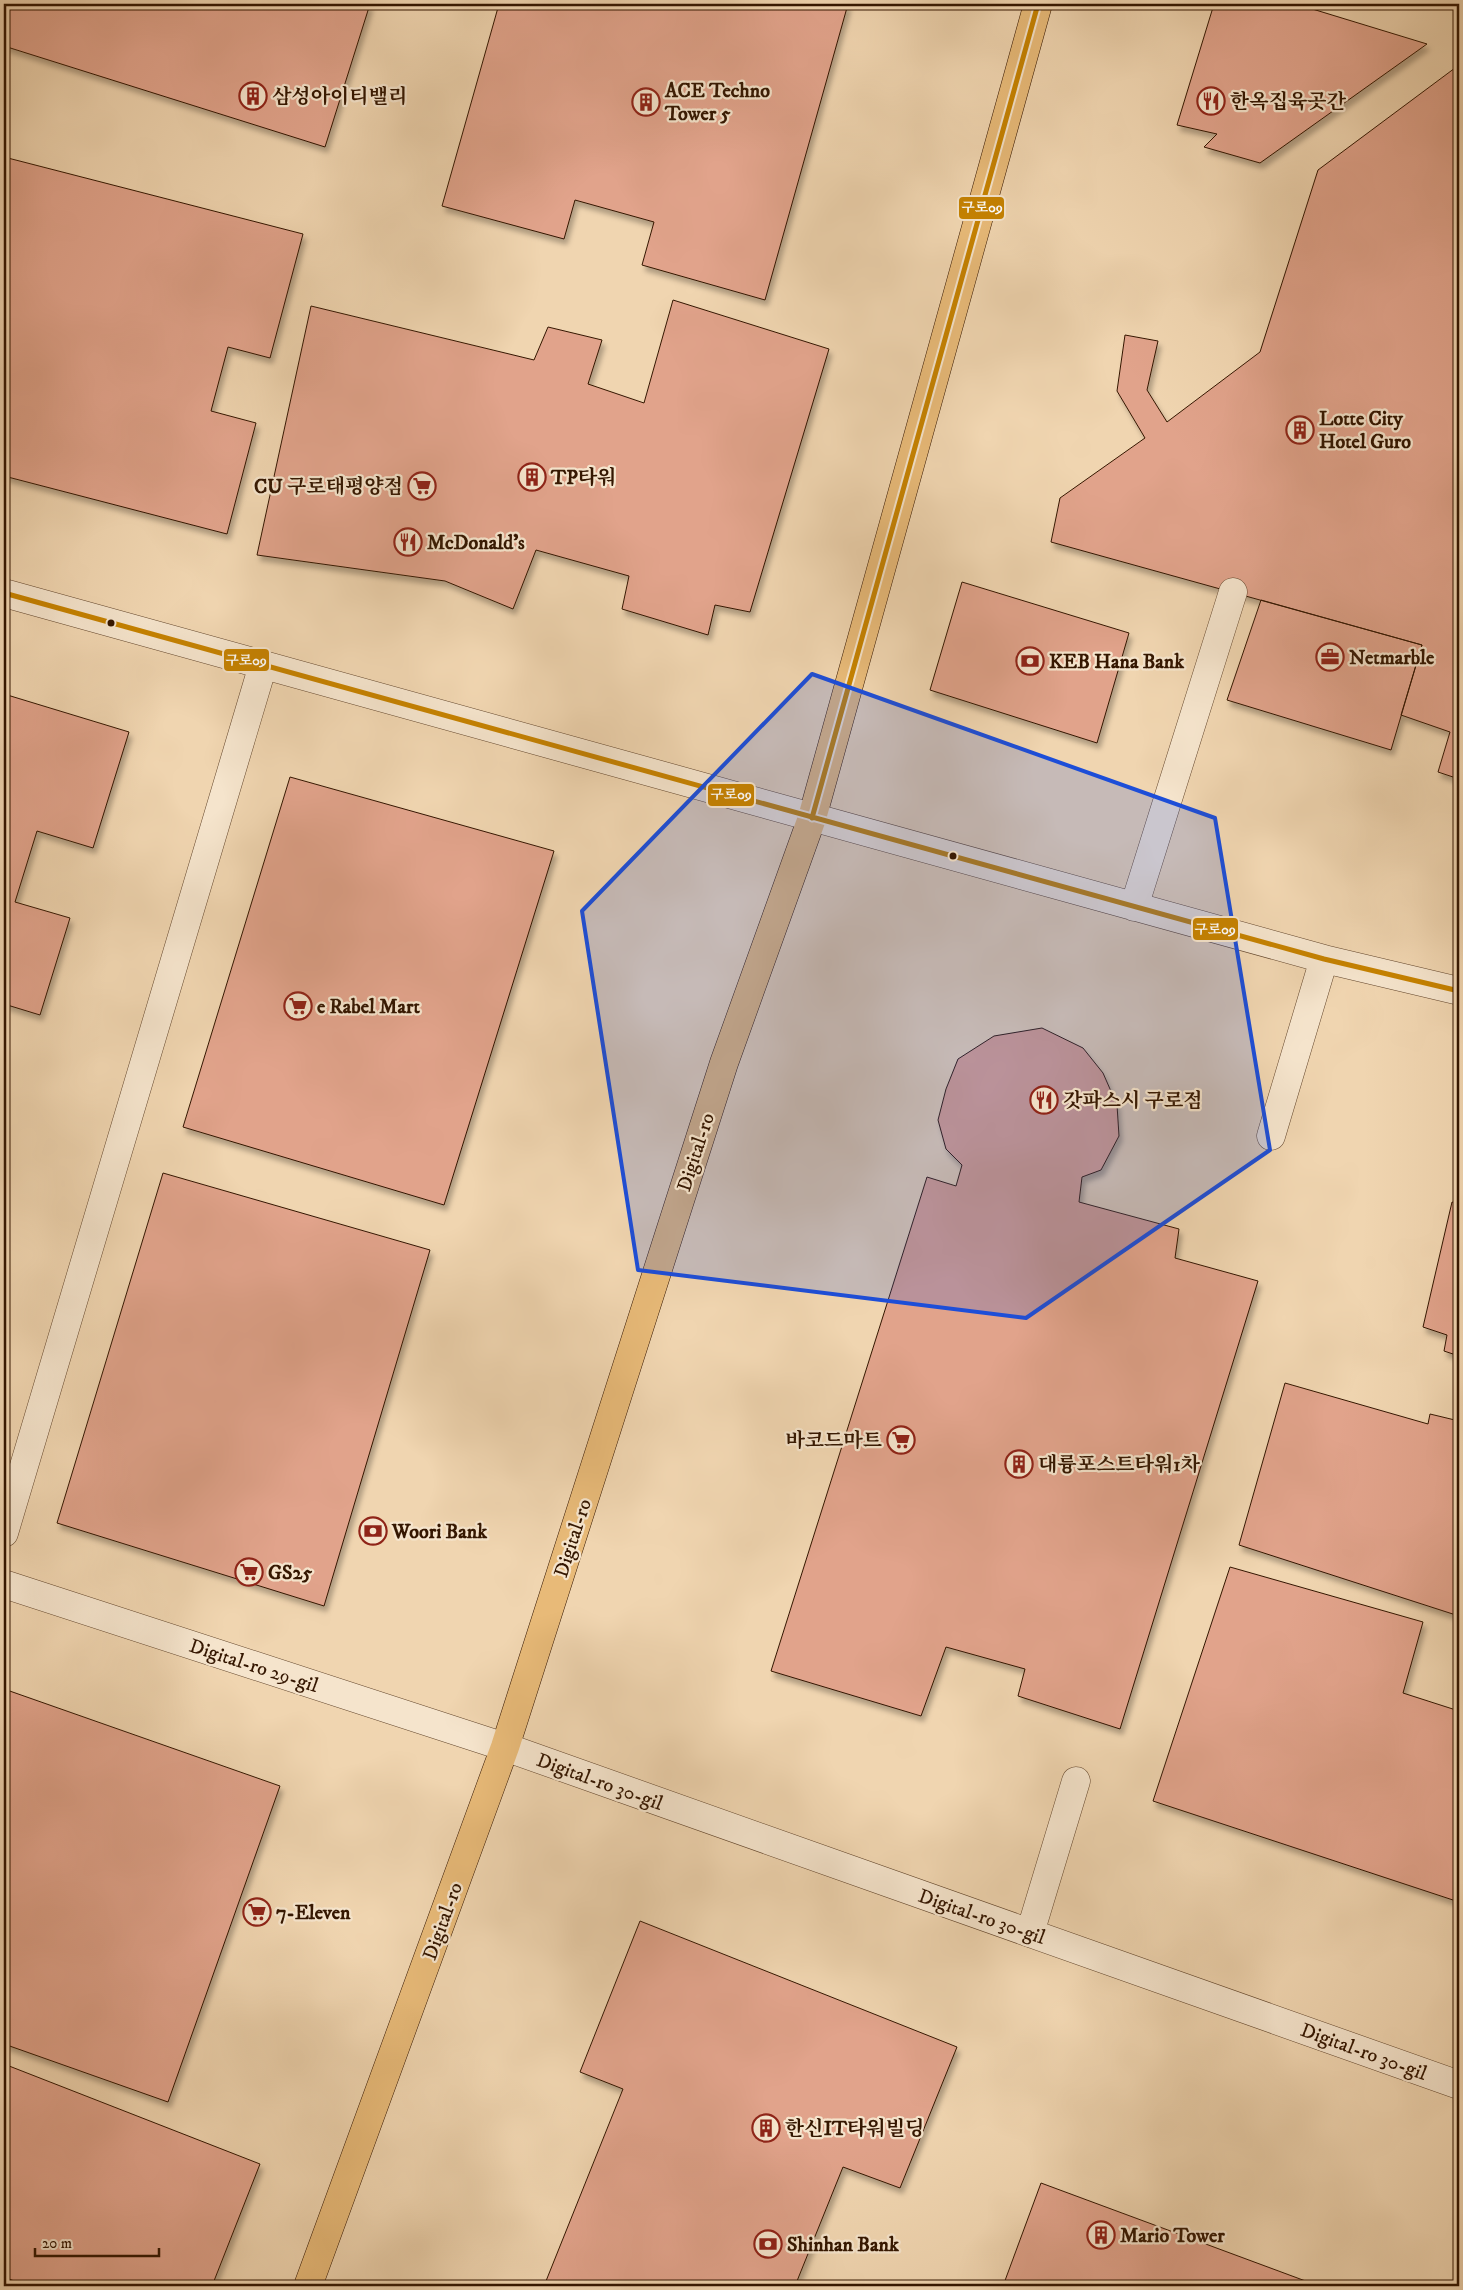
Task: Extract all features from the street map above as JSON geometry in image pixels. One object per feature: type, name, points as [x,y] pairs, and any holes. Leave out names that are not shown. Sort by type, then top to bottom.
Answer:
[{"type":"main road","name":"Digital-ro","points":[[308,2286],[366,2132],[505,1747],[724,1063],[812,818],[1038,4]]},
{"type":"street","points":[[1134,907],[1233,592]]},
{"type":"street","points":[[4,593],[1324,959],[1459,991]]},
{"type":"street","points":[[4,1533],[263,665]]},
{"type":"street","points":[[1270,1136],[1324,959]]},
{"type":"street","name":"Digital-ro 29-gil","points":[[4,1584],[505,1747]]},
{"type":"street","name":"Digital-ro 30-gil","points":[[505,1747],[1459,2085]]},
{"type":"street","points":[[1030,1933],[1076,1781]]},
{"type":"highlighted area","points":[[812,674],[1215,818],[1270,1150],[1026,1318],[638,1270],[582,911]]},
{"type":"building","name":"삼성아이티밸리","points":[[4,4],[370,4],[325,147],[4,46]]},
{"type":"building","name":"ACE Techno Tower 5","points":[[499,4],[848,4],[765,300],[642,265],[654,222],[575,200],[564,239],[442,206]]},
{"type":"building","points":[[1214,4],[1296,4],[1427,44],[1260,163],[1204,147],[1217,134],[1177,125]]},
{"type":"building","name":"Lotte City Hotel Guro","points":[[1459,65],[1459,779],[1438,772],[1450,732],[1401,715],[1422,645],[1051,542],[1060,498],[1145,438],[1117,391],[1125,335],[1158,341],[1147,390],[1167,422],[1260,352],[1318,170]]},
{"type":"building","points":[[4,157],[303,234],[270,358],[228,347],[211,411],[256,423],[227,534],[4,476]]},
{"type":"building","name":"TP타워","points":[[673,300],[829,349],[750,612],[715,605],[708,635],[622,609],[629,576],[536,550],[513,609],[445,581],[257,555],[311,306],[534,360],[548,327],[602,340],[588,384],[644,403]]},
{"type":"building","name":"KEB Hana Bank","points":[[962,582],[1129,633],[1097,743],[930,690]]},
{"type":"building","points":[[1261,600],[1422,645],[1391,750],[1227,700]]},
{"type":"building","points":[[4,694],[129,732],[93,848],[37,831],[15,902],[70,918],[40,1015],[4,1004]]},
{"type":"building","points":[[290,777],[554,851],[444,1205],[183,1127]]},
{"type":"building","name":"대륭포스트타워1차","points":[[1042,1028],[1083,1048],[1103,1073],[1117,1105],[1119,1136],[1101,1170],[1082,1177],[1079,1202],[1179,1229],[1175,1258],[1258,1281],[1120,1729],[1018,1696],[1025,1669],[946,1647],[921,1716],[771,1671],[927,1177],[956,1186],[962,1165],[946,1149],[938,1120],[946,1089],[958,1059],[994,1036]]},
{"type":"building","points":[[163,1173],[430,1250],[324,1606],[57,1523]]},
{"type":"building","points":[[1452,1202],[1459,1204],[1459,1356],[1444,1351],[1447,1335],[1423,1327]]},
{"type":"building","points":[[1285,1383],[1428,1424],[1430,1414],[1459,1421],[1459,1616],[1239,1545]]},
{"type":"building","points":[[1230,1567],[1423,1622],[1403,1693],[1459,1711],[1459,1902],[1153,1801]]},
{"type":"building","points":[[4,1689],[280,1786],[168,2102],[4,2044]]},
{"type":"building","name":"한신IT타워빌딩","points":[[640,1921],[957,2047],[900,2188],[843,2167],[795,2286],[544,2286],[623,2089],[580,2072]]},
{"type":"building","points":[[4,2064],[260,2164],[212,2286],[27,2286],[4,2277]]},
{"type":"building","name":"Mario Tower","points":[[1041,2183],[1319,2286],[1003,2286]]},
{"type":"transit line","name":"구로09","points":[[812,818],[1038,4]]},
{"type":"transit line","name":"구로09","points":[[4,593],[1324,959],[1459,991]]},
{"type":"place","name":"삼성아이티밸리","points":[[253,96]]},
{"type":"place","name":"한옥집육곳간","points":[[1211,101]]},
{"type":"place","name":"ACE Techno Tower 5","points":[[646,102]]},
{"type":"place","name":"Lotte City Hotel Guro","points":[[1300,430]]},
{"type":"place","name":"TP타워","points":[[532,477]]},
{"type":"place","name":"CU 구로태평양점","points":[[422,486]]},
{"type":"place","name":"McDonald's","points":[[408,542]]},
{"type":"place","name":"Netmarble","points":[[1330,657]]},
{"type":"place","name":"KEB Hana Bank","points":[[1030,661]]},
{"type":"place","name":"e Rabel Mart","points":[[298,1006]]},
{"type":"place","name":"갓파스시 구로점","points":[[1044,1100]]},
{"type":"place","name":"바코드마트","points":[[901,1440]]},
{"type":"place","name":"대륭포스트타워1차","points":[[1019,1464]]},
{"type":"place","name":"Woori Bank","points":[[373,1531]]},
{"type":"place","name":"GS25","points":[[249,1572]]},
{"type":"place","name":"7-Eleven","points":[[257,1912]]},
{"type":"place","name":"한신IT타워빌딩","points":[[766,2128]]},
{"type":"place","name":"Mario Tower","points":[[1101,2235]]},
{"type":"place","name":"Shinhan Bank","points":[[768,2244]]}]
